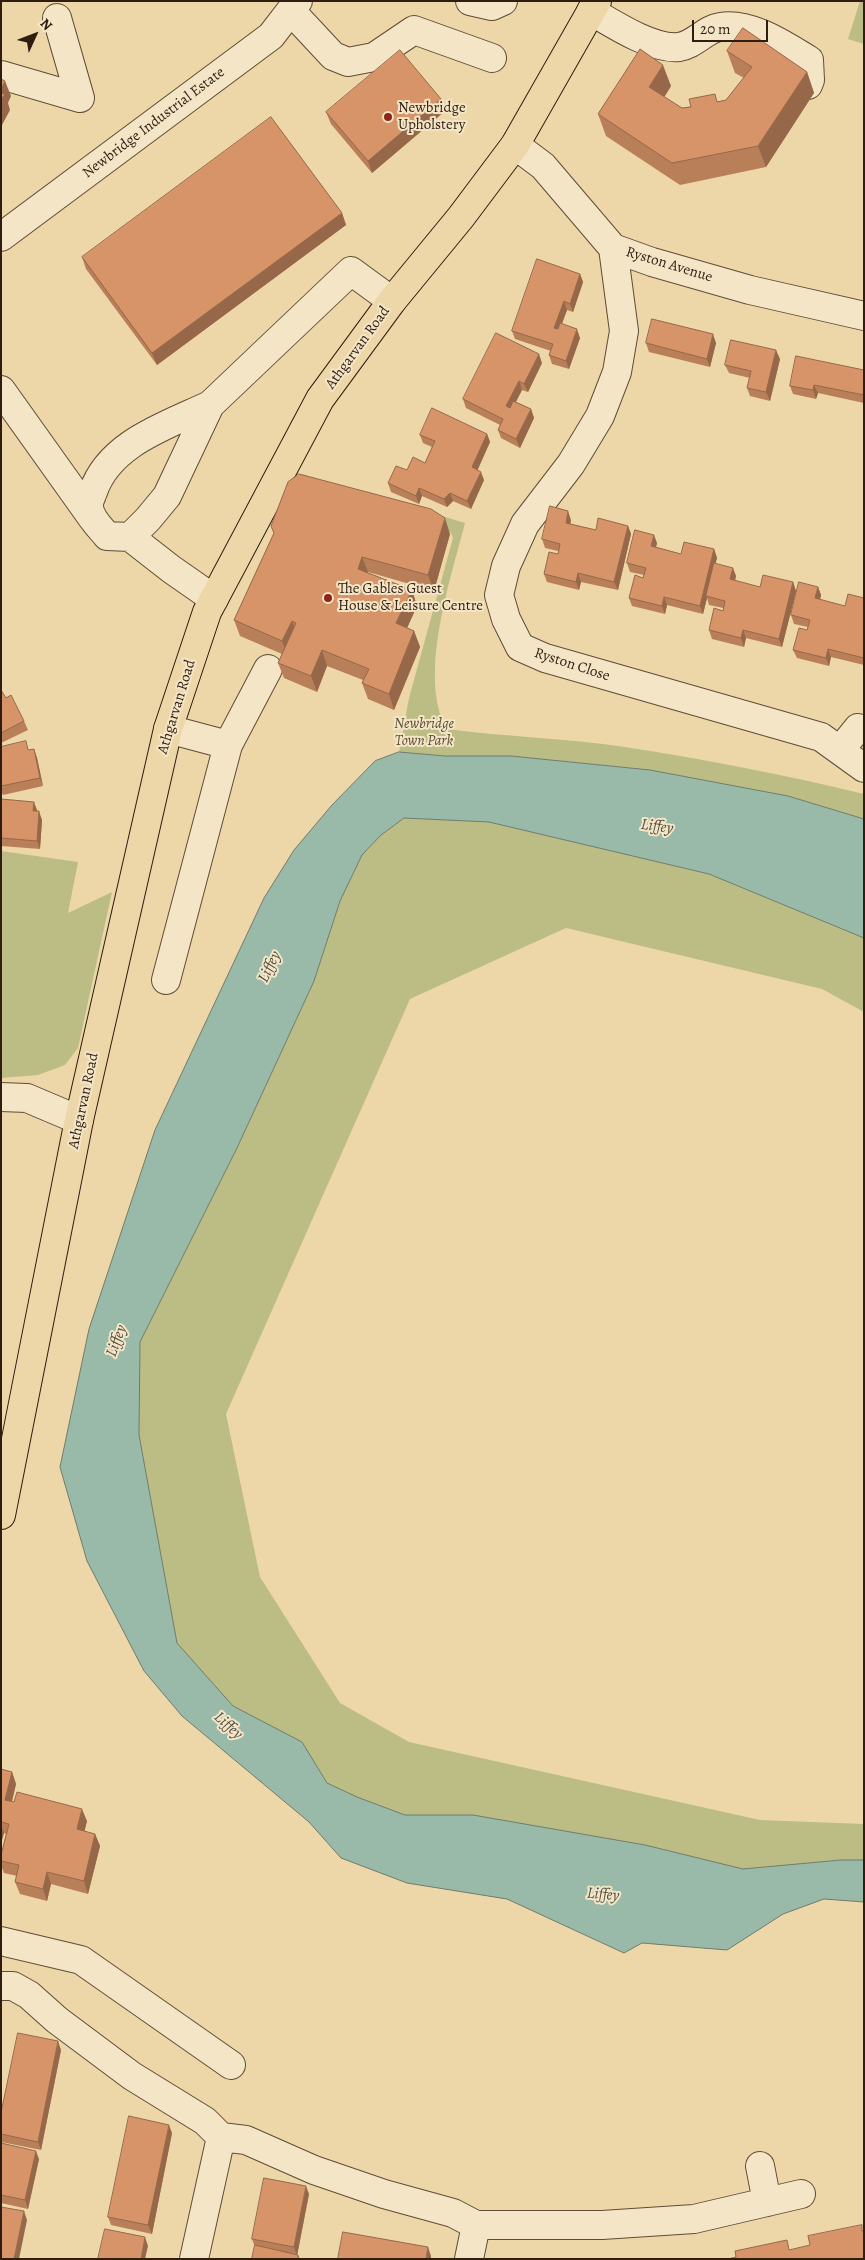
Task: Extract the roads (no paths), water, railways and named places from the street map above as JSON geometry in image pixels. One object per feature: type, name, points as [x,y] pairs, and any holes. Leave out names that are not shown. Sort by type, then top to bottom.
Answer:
[{"type":"main road","name":"Athgarvan Road","points":[[1,1515],[79,1120],[168,728],[207,612],[320,399],[392,301],[461,217],[514,145],[594,6]]},
{"type":"street","points":[[470,1],[492,6],[503,1]]},
{"type":"street","points":[[294,6],[333,56],[348,62],[374,56],[414,30],[492,58]]},
{"type":"street","name":"Newbridge Industrial Estate","points":[[1,237],[271,36],[294,6]]},
{"type":"street","points":[[594,6],[622,29],[660,46],[680,47],[720,27],[741,27],[776,40],[809,60],[810,80],[808,85]]},
{"type":"street","points":[[1,75],[80,98],[56,18]]},
{"type":"street","name":"Ryston Avenue","points":[[514,145],[543,166],[613,248],[652,262],[750,290],[864,316]]},
{"type":"street","name":"Ryston Close","points":[[613,248],[624,331],[617,372],[600,416],[571,464],[525,524],[506,566],[499,595],[506,620],[520,647],[545,658],[821,737],[864,768]]},
{"type":"street","points":[[93,519],[88,506],[95,485],[112,461],[139,438],[210,405],[351,271],[392,301]]},
{"type":"street","points":[[1,390],[107,536],[130,537],[214,599]]},
{"type":"street","points":[[130,537],[167,496],[210,405]]},
{"type":"street","points":[[166,980],[228,746],[268,669]]},
{"type":"street","points":[[168,728],[228,746]]},
{"type":"street","points":[[840,750],[858,728]]},
{"type":"street","points":[[1,1097],[27,1098],[79,1120]]},
{"type":"street","points":[[1,1941],[81,1960],[231,2065]]},
{"type":"street","points":[[1,1986],[14,1986],[29,1995],[57,2020],[132,2076],[205,2121],[221,2138],[246,2140],[314,2170],[384,2194],[453,2213],[476,2225],[602,2225],[694,2219],[801,2194]]},
{"type":"street","points":[[194,2259],[221,2138]]},
{"type":"street","points":[[760,2166],[767,2202]]},
{"type":"street","points":[[469,2259],[476,2225]]},
{"type":"water","name":"Liffey","points":[[399,752],[445,756],[511,756],[650,770],[788,796],[864,819],[864,938],[709,874],[489,822],[404,818],[381,835],[362,855],[340,901],[314,981],[237,1148],[140,1342],[139,1435],[177,1643],[233,1706],[302,1742],[327,1783],[357,1797],[405,1815],[473,1815],[645,1845],[743,1869],[841,1860],[864,1860],[864,1902],[824,1899],[783,1914],[727,1950],[642,1943],[624,1953],[507,1899],[407,1883],[341,1858],[309,1822],[182,1716],[144,1671],[87,1561],[60,1467],[89,1329],[155,1130],[264,898],[294,850],[332,805],[375,761]]},
{"type":"place","name":"Newbridge Upholstery","points":[[388,117]]},
{"type":"place","name":"The Gables Guest House & Leisure Centre","points":[[328,598]]},
{"type":"park label","name":"Newbridge Town Park","points":[[424,732]]}]
